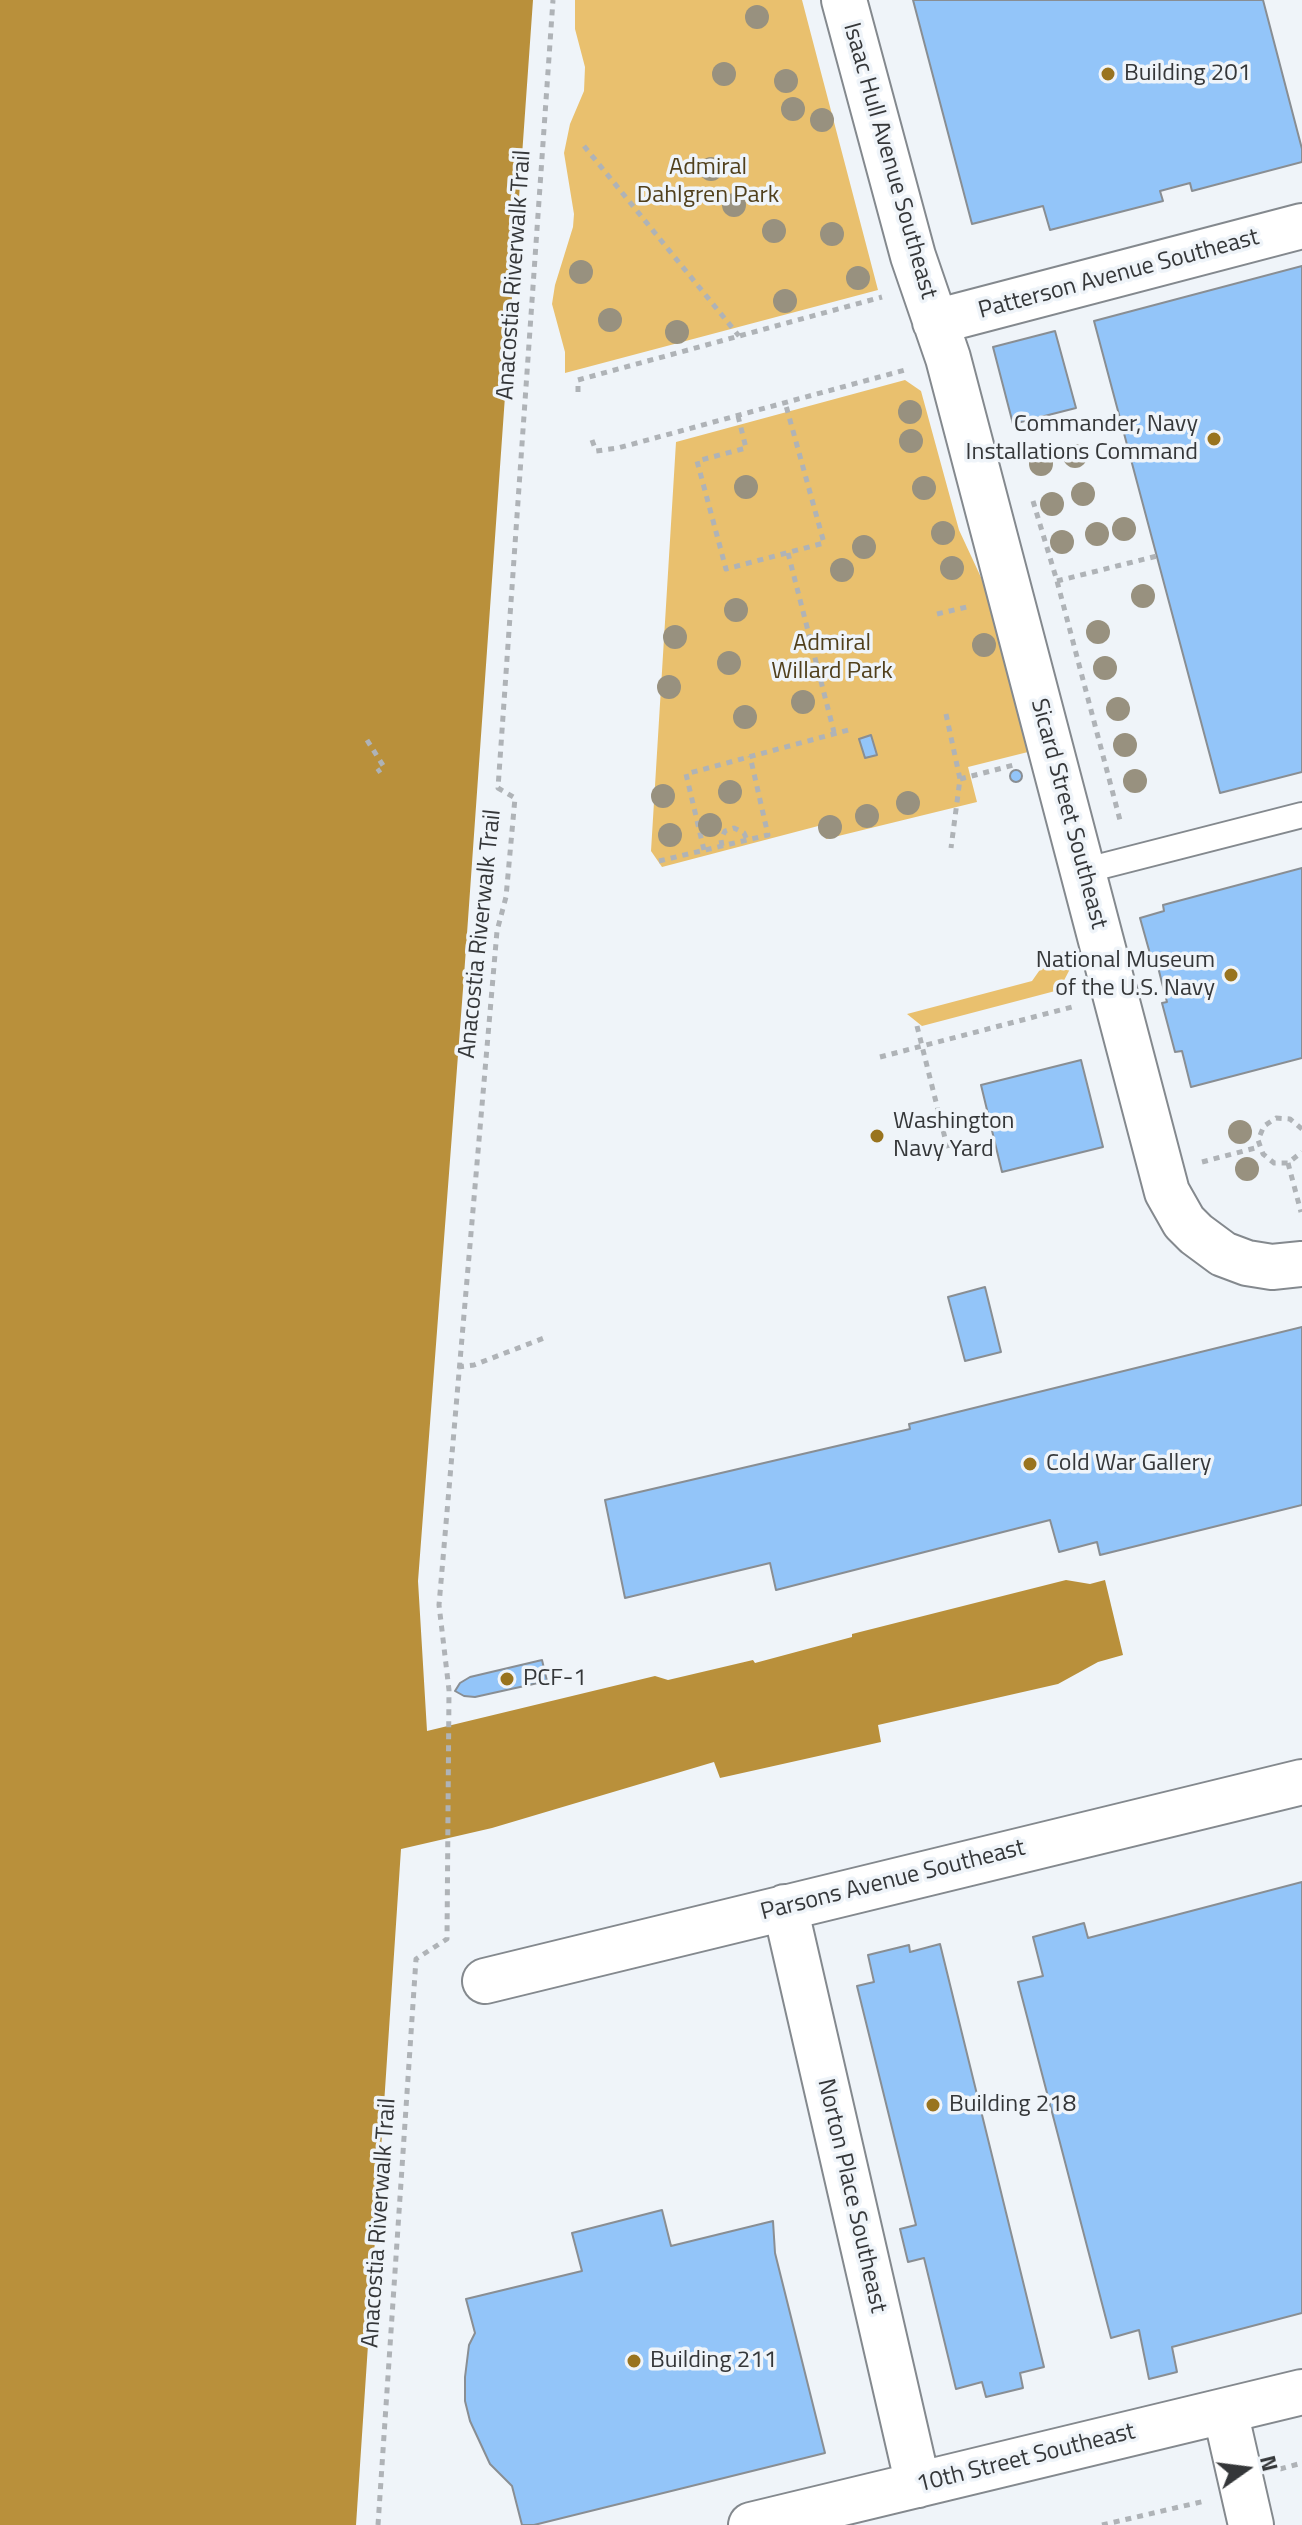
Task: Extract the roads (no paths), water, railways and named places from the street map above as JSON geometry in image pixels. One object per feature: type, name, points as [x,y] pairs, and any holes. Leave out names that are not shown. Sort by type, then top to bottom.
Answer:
[{"type":"street","name":"Isaac Hull Avenue Southeast","points":[[844,0],[913,256],[935,322]]},
{"type":"street","name":"Patterson Avenue Southeast","points":[[935,322],[1302,226]]},
{"type":"street","name":"Sicard Street Southeast","points":[[935,322],[948,358],[1167,1192],[1175,1208],[1196,1234],[1223,1254],[1247,1263],[1272,1267],[1302,1264]]},
{"type":"street","name":"Parsons Avenue Southeast","points":[[485,1981],[1302,1782]]},
{"type":"street","name":"Norton Place Southeast","points":[[785,1907],[918,2485]]},
{"type":"street","name":"10th Street Southeast","points":[[751,2525],[1302,2392]]},
{"type":"street","points":[[1225,2411],[1251,2525]]},
{"type":"lane","points":[[1083,871],[1302,815]]},
{"type":"place","name":"Building 201","points":[[1108,74]]},
{"type":"place","name":"Commander, Navy Installations Command","points":[[1214,439]]},
{"type":"place","name":"National Museum of the U.S. Navy","points":[[1231,975]]},
{"type":"place","name":"Washington Navy Yard","points":[[877,1136]]},
{"type":"place","name":"Cold War Gallery","points":[[1030,1464]]},
{"type":"place","name":"PCF-1","points":[[507,1679]]},
{"type":"place","name":"Building 218","points":[[933,2105]]},
{"type":"place","name":"Building 211","points":[[634,2361]]},
{"type":"park label","name":"Admiral Dahlgren Park","points":[[708,182]]},
{"type":"park label","name":"Admiral Willard Park","points":[[832,658]]}]
